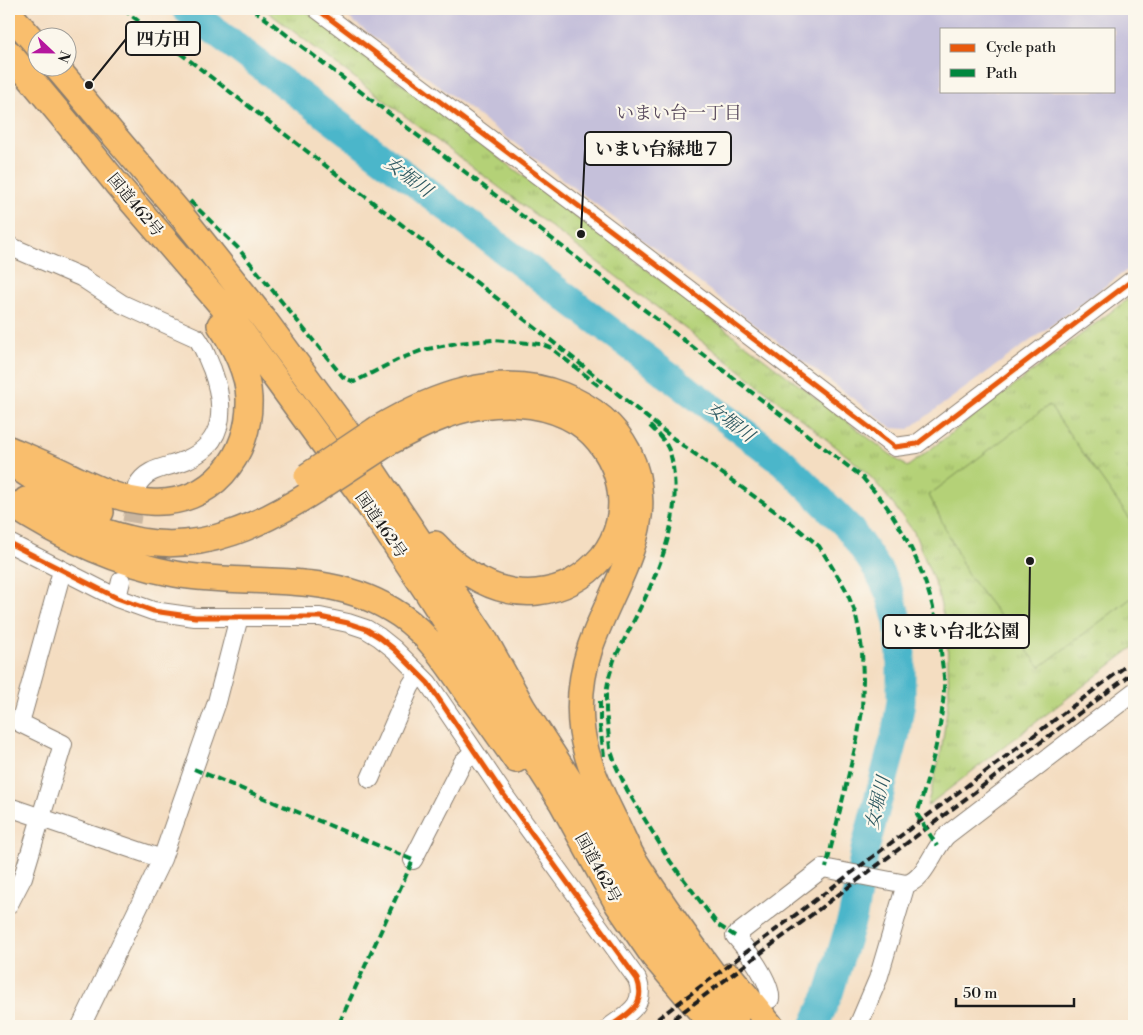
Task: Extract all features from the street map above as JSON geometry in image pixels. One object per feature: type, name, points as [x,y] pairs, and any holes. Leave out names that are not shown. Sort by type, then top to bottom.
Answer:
[{"type":"highway","points":[[9,13],[28,35]]},
{"type":"highway","name":"国道462号","points":[[9,54],[116,183],[228,313],[374,513],[562,803],[618,905],[654,957],[713,1026]]},
{"type":"highway","name":"国道462号","points":[[66,78],[184,206],[344,428],[484,638],[523,708],[590,812],[631,895],[683,966],[736,1026]]},
{"type":"highway","points":[[9,448],[117,496],[135,501],[168,502],[199,493],[214,482],[227,470],[244,438],[248,418],[249,396],[244,374],[236,353],[223,329],[156,242],[116,183]]},
{"type":"highway","points":[[263,318],[339,409],[433,542],[446,557],[477,579],[513,591],[532,592],[550,590],[567,585],[583,576],[606,551],[614,536],[620,518],[622,500],[620,482],[614,464],[604,447],[592,434],[577,422],[560,414],[522,405],[501,404],[481,406],[382,436]]},
{"type":"highway","points":[[9,462],[48,487],[98,510],[143,524],[166,527],[196,525],[237,514],[312,483],[382,436],[417,407],[461,391],[485,386],[523,386],[553,392],[574,400],[592,410],[610,426],[624,443],[639,483],[641,503],[632,549],[590,648],[584,670],[580,690],[580,710],[586,752],[605,802],[636,864],[672,918],[730,997],[736,1008],[736,1026]]},
{"type":"highway","points":[[9,492],[116,535],[161,544],[183,544],[205,540],[250,526],[295,503],[312,483]]},
{"type":"highway","points":[[9,503],[71,539],[149,568],[203,577],[293,581],[341,588],[382,604],[402,617],[418,630],[449,665],[618,905]]},
{"type":"highway","points":[[605,802],[668,895],[709,950],[771,1026]]},
{"type":"street","points":[[317,9],[896,447],[917,444],[1134,280]]},
{"type":"street","points":[[9,246],[81,278],[122,304],[197,338],[203,346],[218,386],[222,408],[220,424],[206,448],[188,459],[149,472],[142,477],[137,486]]},
{"type":"street","points":[[9,543],[62,571],[119,589],[153,611],[195,617],[320,617],[366,629],[379,637],[428,683],[573,891],[638,979],[640,987],[638,1002],[634,1009],[611,1026]]},
{"type":"street","points":[[9,904],[23,877],[63,744],[20,723],[62,571]]},
{"type":"street","points":[[81,1026],[162,860],[217,702],[239,617]]},
{"type":"street","points":[[370,778],[410,687],[418,674]]},
{"type":"street","points":[[770,999],[764,978],[735,936],[820,870],[830,868],[903,884],[917,880],[939,843],[947,835],[1134,692]]},
{"type":"street","points":[[413,860],[463,762],[474,751]]},
{"type":"street","points":[[9,807],[162,860]]},
{"type":"street","points":[[858,1026],[878,979],[903,884]]},
{"type":"shaded area","points":[[337,9],[1134,9],[1134,265],[909,429],[892,428]]},
{"type":"green space","points":[[264,9],[303,9],[907,467],[1129,298],[1134,299],[1134,647],[927,806],[941,753],[949,695],[947,631],[937,589],[914,532],[882,490],[867,473],[846,455],[737,368]]},
{"type":"green space","points":[[1049,405],[1134,525],[1134,596],[1040,667],[968,575],[929,495]]},
{"type":"waterway","name":"女堀川","points":[[186,9],[783,462],[849,528],[878,570],[890,594],[898,622],[901,655],[901,701],[895,737],[866,845],[853,915],[829,993],[814,1026]]},
{"type":"tunnel","points":[[127,549],[137,488]]},
{"type":"railway","points":[[648,1026],[1134,660]]},
{"type":"railway","points":[[664,1026],[1134,672]]},
{"type":"marked path","points":[[123,9],[538,330],[674,439],[790,522],[819,546],[845,588],[855,612],[862,650],[863,680],[862,711],[857,740],[826,868]]},
{"type":"marked path","points":[[253,9],[862,477],[881,499],[901,530],[919,566],[932,603],[940,642],[944,681],[941,720],[931,767],[917,814],[937,846]]},
{"type":"marked path","points":[[190,201],[238,248],[343,377],[354,382],[397,360],[423,350],[457,343],[493,340],[541,344],[551,348],[599,386]]},
{"type":"marked path","points":[[650,426],[664,440],[670,453],[673,464],[674,501],[671,525],[657,571],[614,660],[609,677],[606,693],[606,711],[610,748],[627,790],[670,861],[718,925],[735,936]]},
{"type":"marked path","points":[[600,701],[600,727],[604,756]]},
{"type":"marked path","points":[[194,769],[413,860],[338,1026]]},
{"type":"cycle path","points":[[317,9],[895,447],[917,444],[1134,279]]},
{"type":"cycle path","points":[[9,543],[117,598],[153,611],[195,617],[320,617],[366,629],[394,649],[428,683],[504,795],[637,979],[640,995],[638,1001],[630,1012],[611,1026]]},
{"type":"place","name":"四方田","points":[[89,85]]},
{"type":"place","name":"いまい台緑地７","points":[[581,234]]},
{"type":"place","name":"いまい台北公園","points":[[1030,561]]},
{"type":"district","name":"いまい台一丁目","points":[[679,113]]}]
